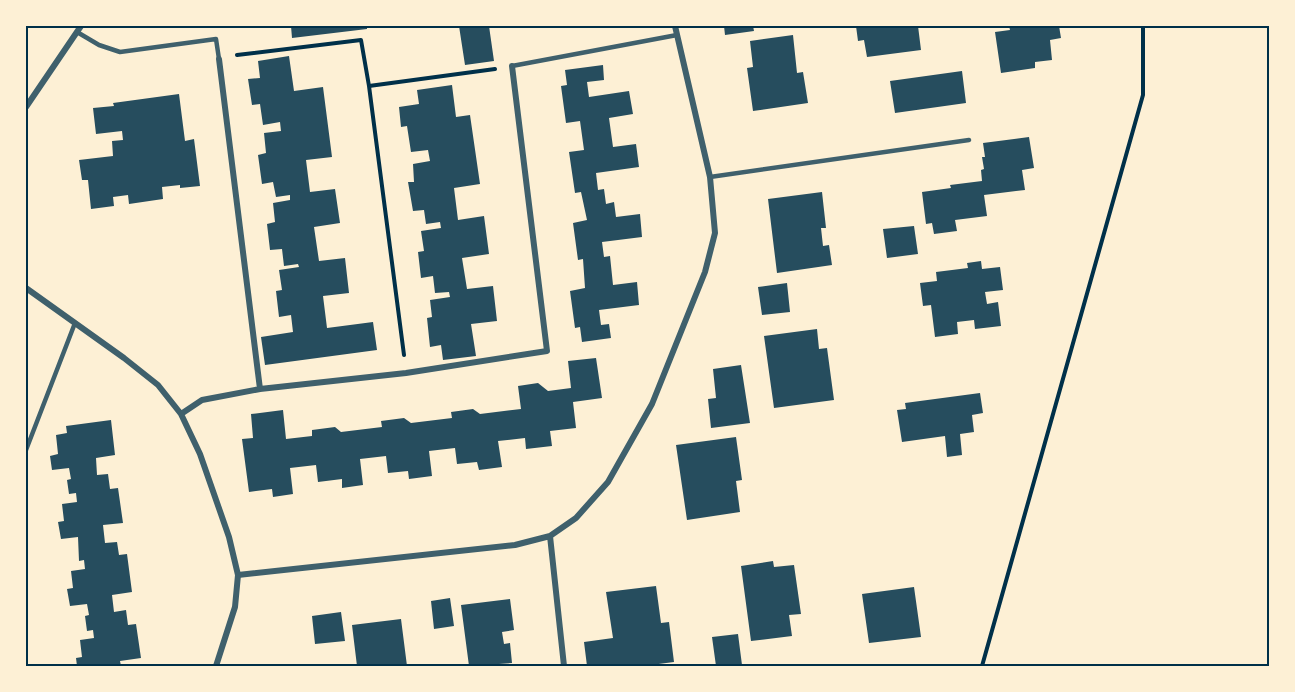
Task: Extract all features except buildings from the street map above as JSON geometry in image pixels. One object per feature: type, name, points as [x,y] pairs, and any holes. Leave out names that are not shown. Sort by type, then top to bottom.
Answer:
[{"type":"street","points":[[26,107],[81,26]]},
{"type":"street","points":[[238,575],[515,545],[550,536],[576,518],[608,482],[652,404],[708,262],[715,233],[710,177],[675,26]]},
{"type":"street","points":[[219,59],[260,389]]},
{"type":"street","points":[[181,414],[201,400],[260,389],[406,373],[548,351],[512,66]]},
{"type":"street","points":[[26,288],[158,385],[181,414],[200,454],[229,537],[238,575],[234,607],[216,666]]},
{"type":"street","points":[[550,536],[564,666]]},
{"type":"lane","points":[[77,32],[99,45],[120,52],[216,39],[219,59]]},
{"type":"lane","points":[[512,66],[677,35]]},
{"type":"lane","points":[[710,177],[969,140]]},
{"type":"lane","points":[[26,450],[75,323]]},
{"type":"path","points":[[982,666],[1143,95],[1143,26]]},
{"type":"path","points":[[219,59],[251,52],[361,40],[406,373]]},
{"type":"path","points":[[369,87],[512,66]]}]
